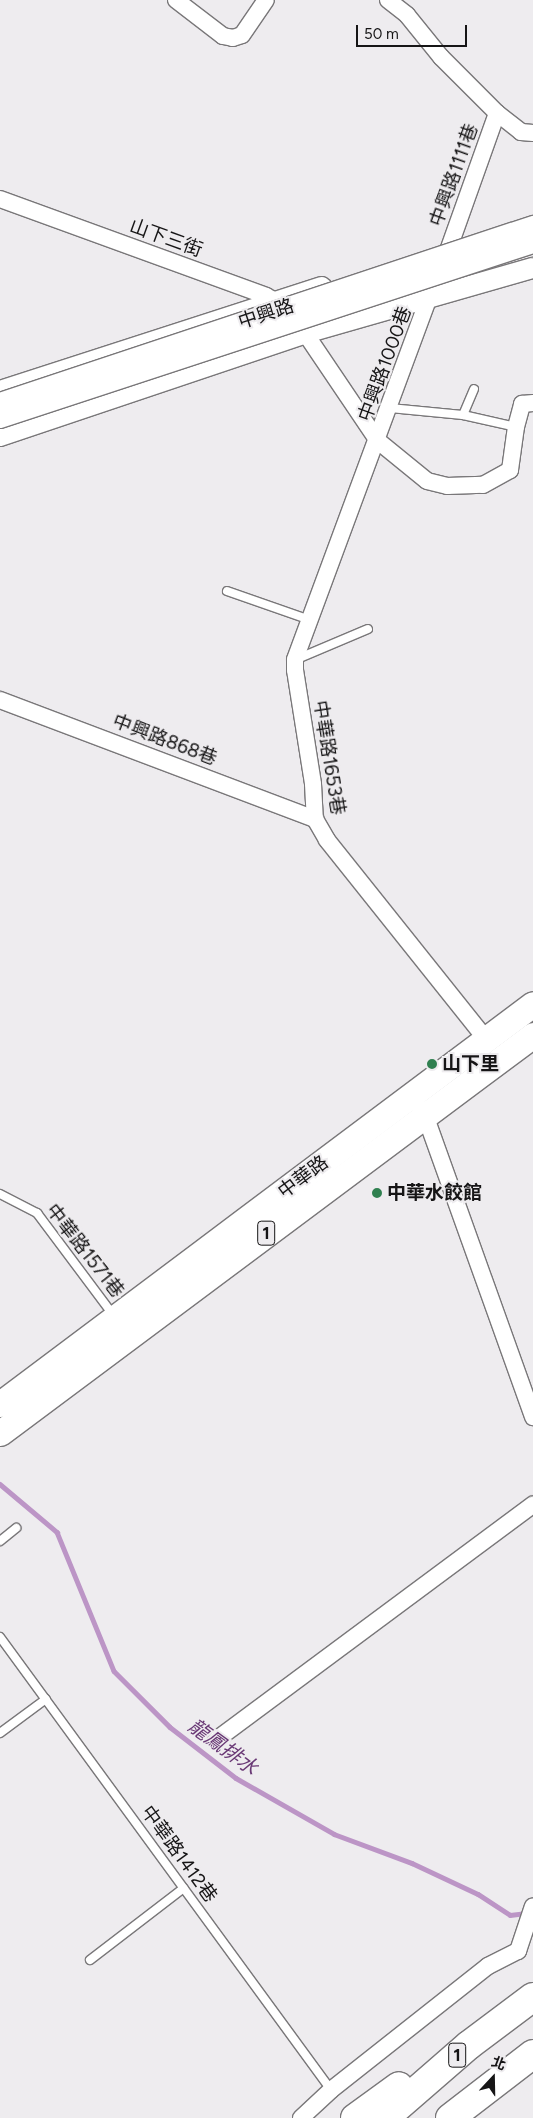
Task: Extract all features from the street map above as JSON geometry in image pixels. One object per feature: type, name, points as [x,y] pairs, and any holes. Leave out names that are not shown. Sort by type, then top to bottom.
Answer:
[{"type":"highway","name":"1","points":[[385,2118],[469,2045],[533,1998]]},
{"type":"highway","points":[[355,2118],[389,2092],[469,2045]]},
{"type":"highway","name":"1","points":[[450,2118],[475,2106],[533,2054]]},
{"type":"main road","name":"中華路","points":[[0,1433],[419,1105],[494,1049],[533,1004]]},
{"type":"main road","name":"中華路","points":[[494,1049],[533,1035]]},
{"type":"main road","name":"中華路","points":[[0,1404],[115,1318],[419,1105]]},
{"type":"street","points":[[176,0],[223,36],[233,38],[242,36],[266,0]]},
{"type":"street","points":[[388,0],[407,15],[441,57],[498,113],[521,132],[533,133]]},
{"type":"street","name":"中興路1111巷","points":[[428,300],[498,113]]},
{"type":"street","name":"山下三街","points":[[0,199],[277,300],[289,310],[306,333],[378,441],[427,480],[447,486],[483,485],[510,470],[516,427]]},
{"type":"street","name":"中興路","points":[[0,391],[277,300],[448,250],[533,221]]},
{"type":"street","name":"中興路","points":[[0,403],[533,226]]},
{"type":"street","name":"中興路","points":[[0,418],[533,242]]},
{"type":"street","name":"中興路","points":[[0,436],[306,333],[428,300],[533,268]]},
{"type":"street","name":"中興路1000巷","points":[[378,441],[428,300]]},
{"type":"street","points":[[516,427],[522,404],[533,403]]},
{"type":"street","name":"中華路1653巷","points":[[378,441],[295,660],[313,784],[315,819],[327,840],[494,1049]]},
{"type":"street","name":"中興路868巷","points":[[0,700],[315,819]]},
{"type":"street","points":[[419,1105],[533,1417]]},
{"type":"street","points":[[216,1740],[533,1505]]},
{"type":"street","points":[[301,2118],[331,2090],[488,1966],[518,1951],[532,1906]]},
{"type":"lane","points":[[463,416],[474,389]]},
{"type":"lane","points":[[390,408],[463,416],[516,427]]},
{"type":"lane","points":[[227,591],[310,620]]},
{"type":"lane","points":[[295,660],[368,629]]},
{"type":"lane","name":"中華路1571巷","points":[[0,1194],[37,1213],[115,1318]]},
{"type":"lane","points":[[0,1541],[16,1528]]},
{"type":"lane","name":"中華路1412巷","points":[[1,1640],[331,2090]]},
{"type":"lane","points":[[0,1733],[46,1699]]},
{"type":"lane","points":[[90,1960],[184,1888]]},
{"type":"waterway","name":"龍鳳排水","points":[[0,1484],[57,1532],[114,1671],[170,1727],[236,1778],[334,1834],[412,1863],[478,1894],[510,1915],[527,1913]]},
{"type":"place","name":"山下里","points":[[432,1064]]},
{"type":"place","name":"中華水餃館","points":[[377,1193]]}]
